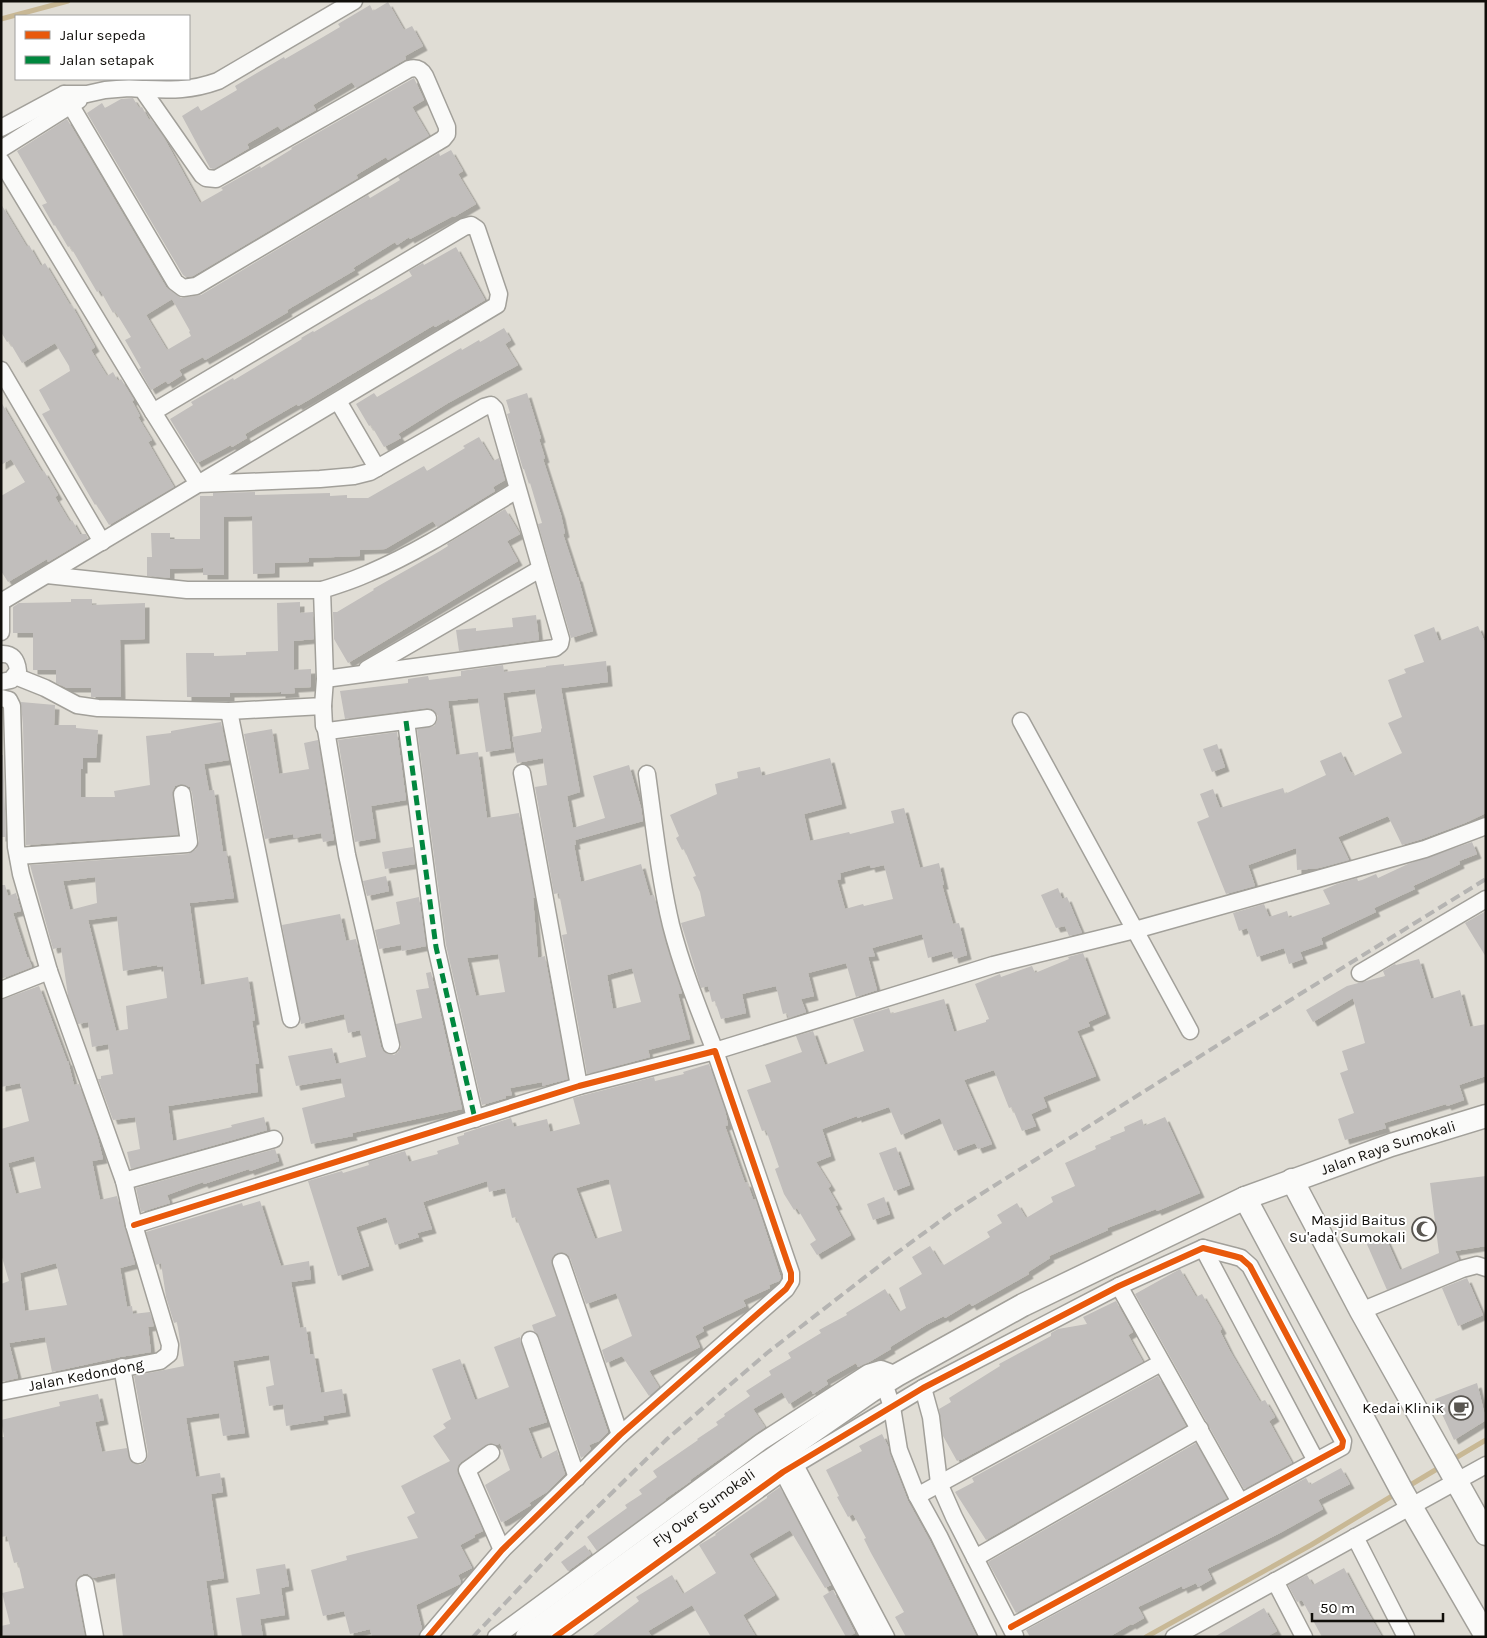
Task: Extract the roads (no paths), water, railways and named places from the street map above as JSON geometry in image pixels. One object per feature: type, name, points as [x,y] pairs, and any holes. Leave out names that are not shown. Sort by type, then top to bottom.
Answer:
[{"type":"main road","name":"Jalan Raya Sumokali","points":[[1172,1233],[1245,1198],[1292,1180],[1390,1145],[1486,1116]]},
{"type":"main road","points":[[1292,1180],[1361,1311],[1486,1534]]},
{"type":"main road","points":[[1245,1198],[1390,1470],[1486,1636]]},
{"type":"main road","name":"Fly Over Sumokali","points":[[527,1637],[735,1485],[884,1383],[1023,1304],[1172,1233]]},
{"type":"street","points":[[1,128],[67,100],[105,90],[181,90],[198,88],[218,81],[354,1]]},
{"type":"street","points":[[67,100],[175,282],[183,288],[196,286],[213,276],[443,139],[447,131],[425,76],[420,70],[413,68],[221,177],[210,179],[206,178],[199,171],[142,89]]},
{"type":"street","points":[[1,149],[67,100]]},
{"type":"street","points":[[1,161],[198,484]]},
{"type":"street","points":[[1,632],[2,601],[497,305],[499,294],[474,227],[471,225],[464,227],[153,412]]},
{"type":"street","points":[[1,370],[102,542]]},
{"type":"street","points":[[338,401],[377,468]]},
{"type":"street","points":[[198,484],[354,476],[370,472],[484,407],[491,405],[495,410],[561,639],[560,644],[556,648],[326,679]]},
{"type":"street","points":[[47,575],[187,590],[322,590],[368,574],[387,565],[517,490]]},
{"type":"street","points":[[359,674],[540,569]]},
{"type":"street","points":[[322,590],[326,679],[323,706],[324,726],[348,854],[391,1045]]},
{"type":"street","points":[[1,654],[11,656],[15,660],[18,671],[8,679]]},
{"type":"street","points":[[8,679],[45,688],[77,705],[87,707],[229,711],[323,706]]},
{"type":"street","points":[[1,698],[8,700],[12,706],[12,851],[21,874],[49,971],[124,1181],[134,1225],[579,1086],[715,1051],[994,965],[1135,930],[1425,849],[1486,826]]},
{"type":"street","points":[[229,711],[291,1019]]},
{"type":"street","points":[[326,730],[330,732],[428,718]]},
{"type":"street","points":[[406,721],[436,947],[475,1118]]},
{"type":"street","points":[[1021,721],[1190,1031]]},
{"type":"street","points":[[522,773],[579,1086]]},
{"type":"street","points":[[428,1637],[502,1550],[620,1435],[786,1289],[792,1278],[715,1051],[685,971],[672,926],[657,849],[647,774]]},
{"type":"street","points":[[12,851],[187,844],[189,842],[182,794]]},
{"type":"street","points":[[1360,973],[1486,898]]},
{"type":"street","points":[[1,990],[49,971]]},
{"type":"street","points":[[124,1181],[274,1139]]},
{"type":"street","name":"Jalan Kedondong","points":[[1,1392],[160,1361],[169,1354],[170,1346],[134,1225]]},
{"type":"street","points":[[1172,1233],[1184,1256]]},
{"type":"street","points":[[1203,1248],[1316,1461]]},
{"type":"street","points":[[555,1637],[789,1468],[922,1388],[1119,1286],[1203,1248],[1241,1258],[1250,1266],[1343,1441],[1342,1447],[1240,1502],[1013,1632],[954,1517],[939,1483],[930,1417],[922,1388]]},
{"type":"street","points":[[560,1262],[620,1435]]},
{"type":"street","points":[[1361,1311],[1462,1269],[1477,1265],[1486,1268]]},
{"type":"street","points":[[1119,1286],[1240,1502]]},
{"type":"street","points":[[530,1340],[577,1478]]},
{"type":"street","points":[[917,1496],[1161,1363]]},
{"type":"street","points":[[122,1367],[138,1455]]},
{"type":"street","points":[[496,1637],[761,1442],[868,1373],[881,1369],[892,1407],[899,1450],[917,1496],[939,1536],[988,1637]]},
{"type":"street","points":[[975,1558],[1200,1430]]},
{"type":"street","points":[[491,1453],[466,1470],[502,1550]]},
{"type":"street","points":[[1174,1637],[1355,1537],[1406,1499],[1452,1472],[1486,1465]]},
{"type":"street","points":[[789,1468],[869,1637]]},
{"type":"street","points":[[789,1468],[886,1637]]},
{"type":"street","points":[[1355,1537],[1406,1637]]},
{"type":"street","points":[[1275,1581],[1304,1637]]},
{"type":"street","points":[[85,1584],[95,1637]]},
{"type":"waterway","points":[[16,15],[68,1]]},
{"type":"waterway","points":[[1,19],[15,15]]},
{"type":"waterway","points":[[1452,1460],[1486,1440]]},
{"type":"waterway","points":[[1407,1487],[1442,1466]]},
{"type":"waterway","points":[[1146,1637],[1311,1545],[1397,1493]]},
{"type":"railway","points":[[473,1637],[578,1526],[667,1439],[767,1353],[887,1260],[954,1211],[1486,879]]},
{"type":"place","name":"Masjid Baitus Su'ada' Sumokali","points":[[1424,1229]]},
{"type":"place","name":"Kedai Klinik","points":[[1461,1408]]}]
